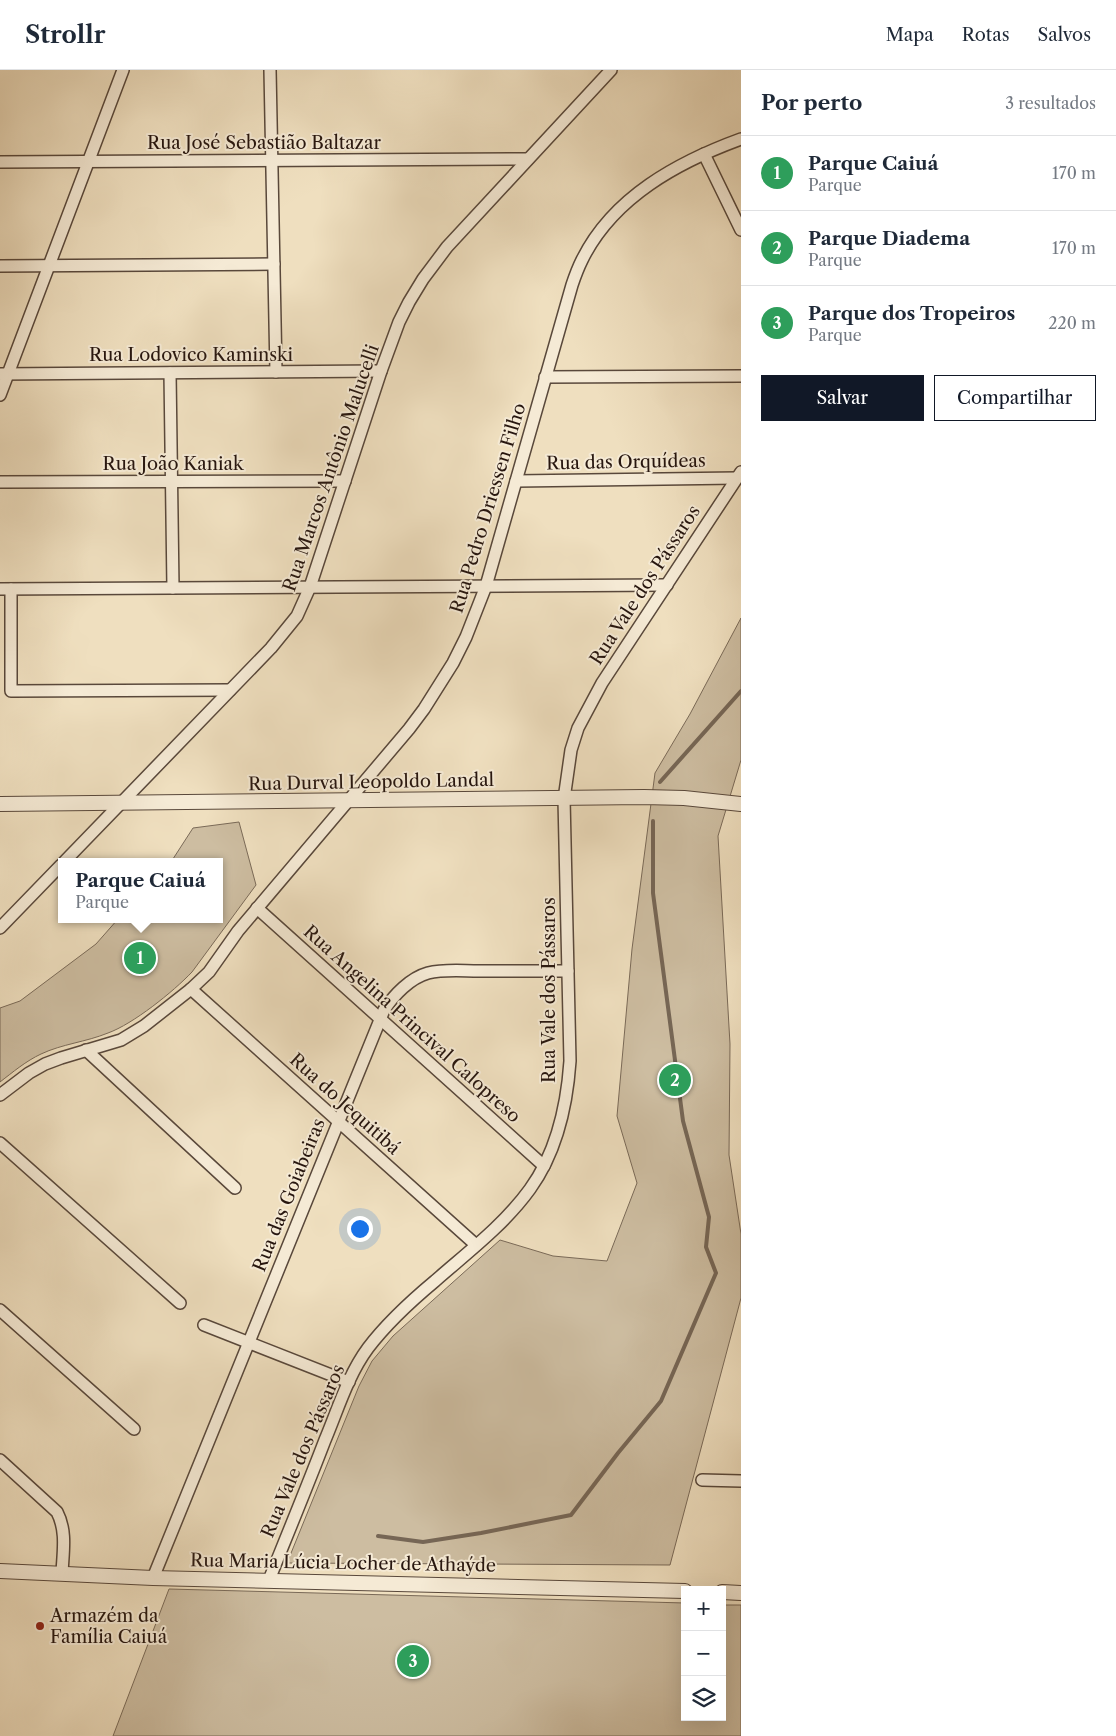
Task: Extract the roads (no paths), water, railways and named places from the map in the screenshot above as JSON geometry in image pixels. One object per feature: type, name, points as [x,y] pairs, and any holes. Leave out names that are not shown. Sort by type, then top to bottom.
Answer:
[{"type":"street","points":[[0,395],[4,374],[49,266],[123,70]]},
{"type":"street","points":[[270,70],[276,372]]},
{"type":"street","name":"Rua Marcos Antônio Malucelli","points":[[68,858],[289,628],[302,606],[310,587],[399,322],[422,279],[447,247],[611,70]]},
{"type":"street","name":"Rua Pedro Driessen Filho","points":[[0,1095],[29,1073],[45,1064],[127,1037],[144,1026],[190,989],[214,967],[238,931],[409,729],[439,687],[466,637],[486,586],[572,285],[582,259],[613,215],[632,196],[652,182],[704,154],[741,139]]},
{"type":"street","points":[[704,154],[741,230]]},
{"type":"street","name":"Rua José Sebastião Baltazar","points":[[0,162],[528,159]]},
{"type":"street","points":[[0,266],[274,264]]},
{"type":"street","name":"Rua Lodovico Kaminski","points":[[4,374],[381,372]]},
{"type":"street","points":[[170,373],[173,588]]},
{"type":"street","points":[[545,377],[741,376]]},
{"type":"street","name":"Rua das Orquídeas","points":[[516,480],[739,475]]},
{"type":"street","name":"Rua Vale dos Pássaros","points":[[269,1580],[349,1382],[368,1348],[381,1332],[418,1295],[496,1228],[530,1189],[544,1166],[562,1116],[569,1076],[564,799],[571,750],[588,706],[739,475]]},
{"type":"street","name":"Rua João Kaniak","points":[[0,482],[346,481]]},
{"type":"street","points":[[230,690],[11,691],[5,589],[667,584]]},
{"type":"street","name":"Rua Durval Leopoldo Landal","points":[[0,804],[668,798],[741,804]]},
{"type":"street","points":[[0,928],[58,868]]},
{"type":"street","name":"Rua Angelina Princival Calopreso","points":[[257,908],[544,1166]]},
{"type":"street","name":"Rua das Goiabeiras","points":[[153,1578],[380,1018],[391,1000],[414,980],[426,974],[447,970],[568,971]]},
{"type":"street","name":"Rua do Jequitibá","points":[[190,989],[476,1245]]},
{"type":"street","points":[[86,1050],[236,1188]]},
{"type":"street","points":[[0,1143],[180,1303]]},
{"type":"street","points":[[0,1310],[134,1429]]},
{"type":"street","points":[[204,1325],[349,1382]]},
{"type":"street","points":[[0,1460],[57,1512],[62,1521],[64,1531],[62,1573]]},
{"type":"street","points":[[702,1480],[741,1481]]},
{"type":"street","name":"Rua Maria Lúcia Locher de Athaýde","points":[[0,1571],[153,1578],[681,1591]]},
{"type":"street","points":[[726,1592],[741,1593]]},
{"type":"waterway","points":[[660,782],[741,691]]},
{"type":"waterway","points":[[378,1536],[423,1542],[481,1533],[571,1515],[618,1453],[661,1401],[716,1273],[706,1247],[709,1217],[683,1121],[653,893],[653,821]]},
{"type":"place","name":"Parque Caiuá","points":[[140,958]]},
{"type":"place","name":"Parque Diadema","points":[[675,1080]]},
{"type":"place","name":"Armazém da Família Caiuá","points":[[40,1626]]},
{"type":"place","name":"Parque dos Tropeiros","points":[[413,1661]]}]
